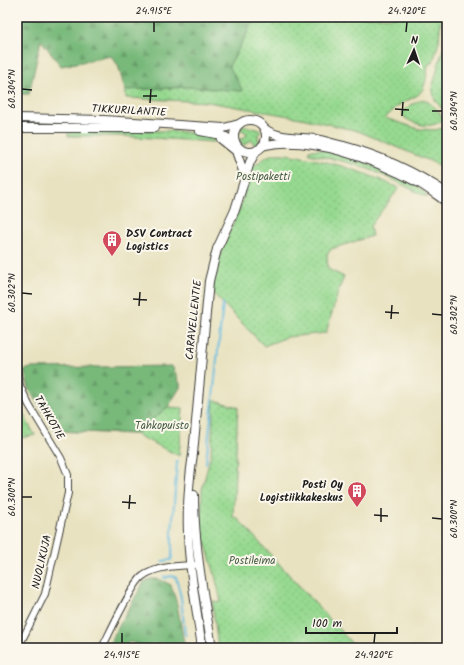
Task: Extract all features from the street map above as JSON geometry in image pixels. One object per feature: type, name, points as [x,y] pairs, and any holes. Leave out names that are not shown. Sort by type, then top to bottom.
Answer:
[{"type":"main road","name":"TIKKURILANTIE","points":[[17,118],[104,120],[224,128],[239,124]]},
{"type":"main road","points":[[447,193],[401,167],[345,146],[316,139],[272,134],[264,129],[258,122],[252,120],[246,120],[239,124],[234,132],[238,145],[250,152],[273,143],[292,142],[343,152],[397,172],[421,184],[447,202]]},
{"type":"main road","name":"TIKKURILANTIE","points":[[17,128],[159,128],[195,130],[215,133],[238,145]]},
{"type":"main road","points":[[259,148],[266,137],[264,129]]},
{"type":"main road","points":[[215,133],[236,151],[243,171]]},
{"type":"main road","name":"CARAVELLENTIE","points":[[238,145],[243,156],[240,194]]},
{"type":"main road","name":"CARAVELLENTIE","points":[[202,648],[191,565],[188,534],[188,506],[190,471],[193,454],[209,281],[217,249],[240,194],[250,162],[259,148]]},
{"type":"main road","name":"CARAVELLENTIE","points":[[193,454],[194,506],[199,565],[212,648]]},
{"type":"street","name":"TAHKOTIE","points":[[17,368],[20,386],[29,406],[61,458],[68,475]]},
{"type":"street","name":"NUOLIKUJA","points":[[18,648],[45,594],[68,493],[68,475]]},
{"type":"street","points":[[102,648],[137,580],[149,572],[160,569],[199,565]]},
{"type":"green space","points":[[17,17],[256,17],[229,66],[243,91],[190,87],[125,90],[118,65],[111,56],[61,66],[41,40],[29,94],[17,94]]},
{"type":"green space","points":[[256,17],[441,17],[439,41],[433,62],[428,65],[423,89],[418,95],[399,105],[385,118],[419,129],[435,130],[447,127],[447,169],[358,131],[301,118],[208,102],[126,98],[125,90],[190,87],[242,91],[229,66]]},
{"type":"green space","points":[[447,17],[447,115],[435,100],[432,88],[443,49]]},
{"type":"green space","points":[[423,99],[440,113],[443,119],[434,124],[423,125],[412,122],[403,116],[403,112],[411,105]]},
{"type":"green space","points":[[246,126],[260,130],[261,132],[258,134],[259,143],[255,146],[252,140],[244,146],[239,139],[242,139],[247,135],[247,133],[240,129]]},
{"type":"green space","points":[[68,130],[172,131],[215,136],[214,142],[120,136],[68,136]]},
{"type":"green space","points":[[309,150],[333,152],[364,162],[412,183],[427,197],[366,168],[309,154]]},
{"type":"green space","name":"Postipaketti","points":[[275,154],[292,155],[343,166],[377,178],[399,188],[370,226],[372,236],[331,249],[327,255],[328,269],[344,277],[326,333],[287,337],[264,346],[212,292],[215,271],[223,246],[240,208],[252,167],[268,156]]},
{"type":"green space","points":[[172,366],[181,386],[168,407],[135,434],[55,431],[29,388],[24,370],[31,368]]},
{"type":"green space","name":"Postileima","points":[[214,400],[238,407],[233,517],[238,519],[356,648],[218,648],[212,601],[221,602],[214,571],[201,529],[202,489],[211,454]]},
{"type":"green space","name":"Tahkopuisto","points":[[168,407],[183,408],[179,456],[135,434],[55,431]]},
{"type":"green space","points":[[17,409],[21,409],[35,435],[17,439],[22,426],[17,417]]},
{"type":"green space","points":[[150,579],[159,579],[171,585],[177,604],[185,648],[147,648],[130,642],[126,644],[124,648],[108,648],[144,582]]},
{"type":"waterway","points":[[206,463],[223,303]]},
{"type":"waterway","points":[[163,562],[162,561],[171,560],[172,557],[172,532],[178,461]]},
{"type":"waterway","points":[[164,576],[165,578],[171,576],[176,577],[181,598],[185,634],[187,635]]},
{"type":"waterway","points":[[221,646],[229,648]]},
{"type":"place","name":"DSV Contract Logistics","points":[[112,257]]},
{"type":"place","name":"Posti Oy Logistiikkakeskus","points":[[357,508]]}]
